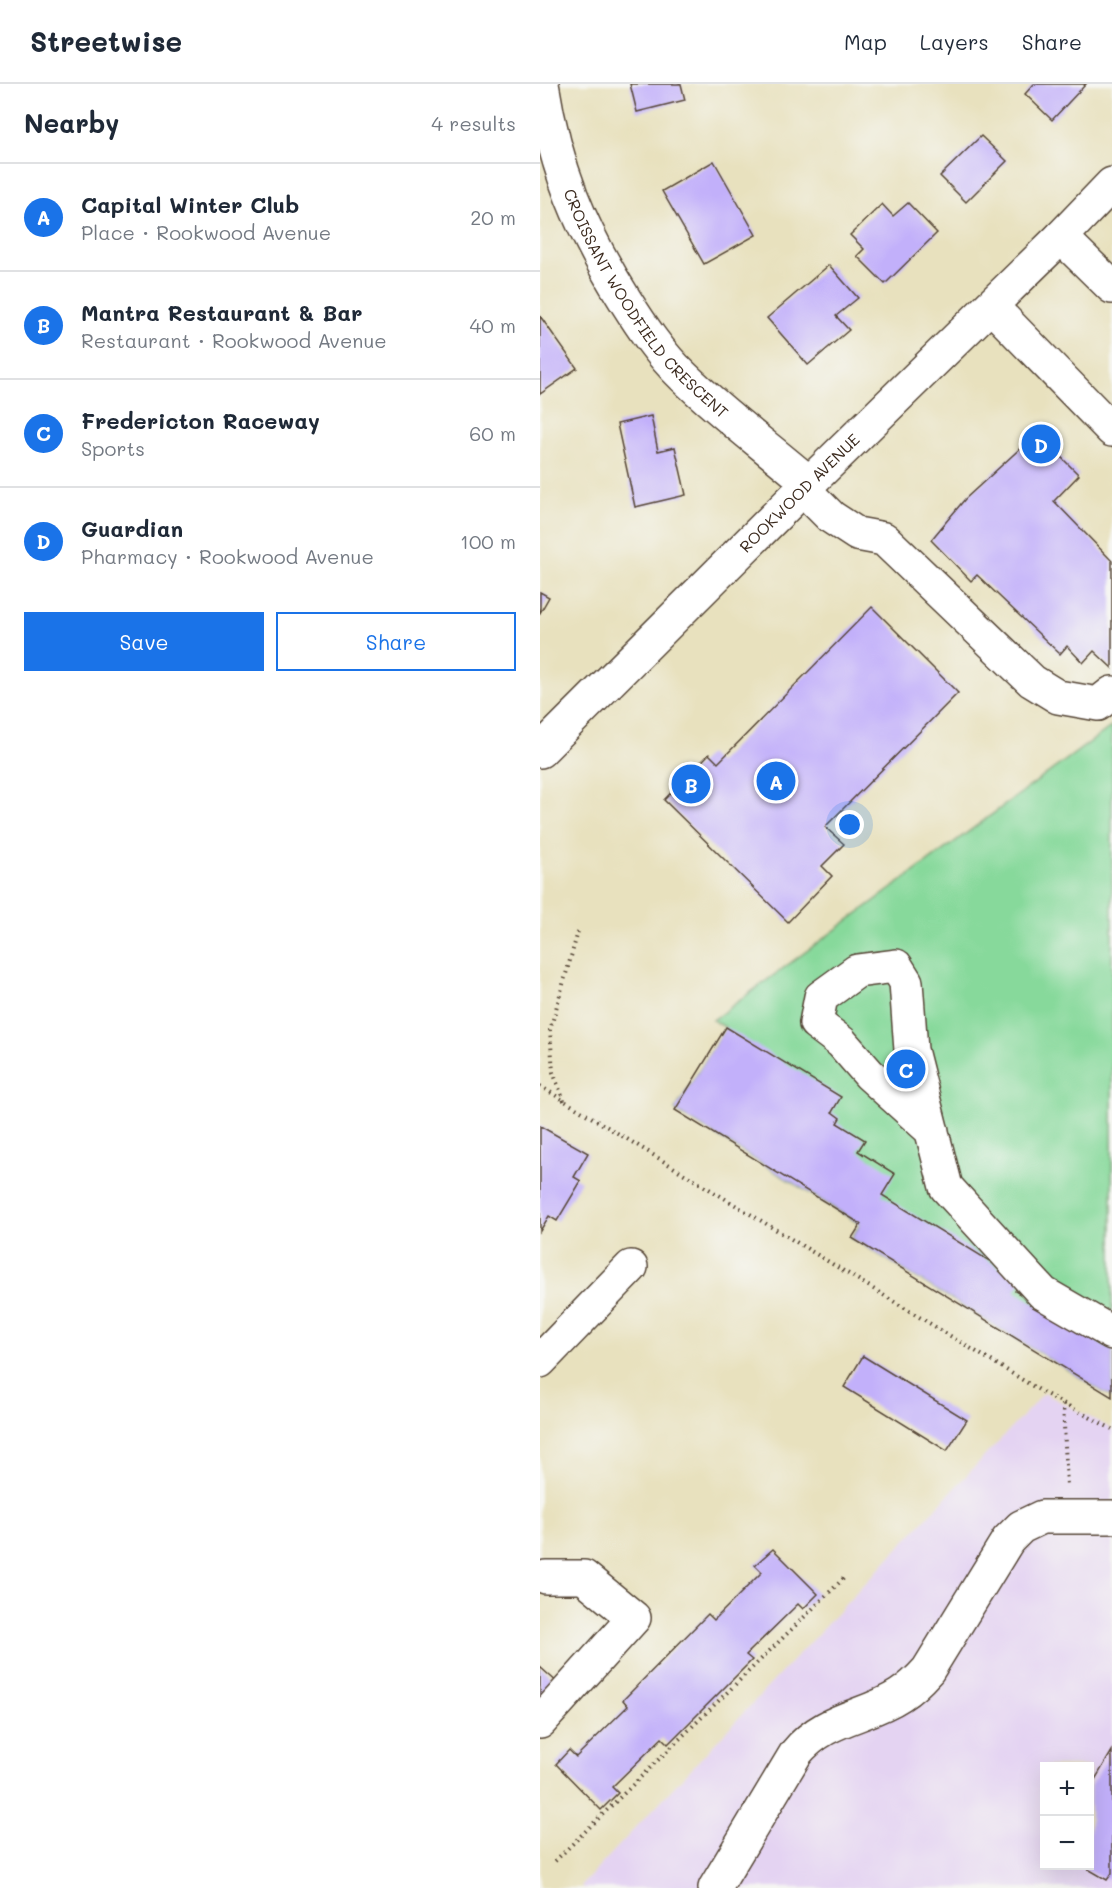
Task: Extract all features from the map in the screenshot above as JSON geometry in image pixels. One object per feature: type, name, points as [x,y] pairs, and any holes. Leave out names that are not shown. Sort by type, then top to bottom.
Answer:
[{"type":"street","name":"CROISSANT WOODFIELD CRESCENT","points":[[542,84],[556,153],[575,209],[602,261],[641,325],[683,376],[806,486],[831,517],[857,534],[884,539],[1032,681],[1058,697],[1098,704],[1112,693]]},
{"type":"street","name":"ROOKWOOD AVENUE","points":[[540,751],[1112,184]]},
{"type":"street","points":[[1061,237],[1112,287]]},
{"type":"street","points":[[991,306],[1112,430]]},
{"type":"street","points":[[932,1131],[869,1074],[841,1042],[816,1023],[821,997],[857,971],[896,966],[906,982],[910,1050],[932,1131],[946,1187],[1043,1293],[1112,1333]]},
{"type":"street","points":[[540,1361],[631,1267]]},
{"type":"street","points":[[715,1888],[796,1753],[807,1740],[821,1730],[900,1695],[915,1684],[928,1670],[1008,1540],[1021,1527],[1042,1517],[1112,1517]]},
{"type":"street","points":[[540,1722],[634,1618],[584,1577],[542,1578]]},
{"type":"path","points":[[564,1101],[553,1072],[550,1030],[578,932]]},
{"type":"path","points":[[540,1086],[1063,1403],[1112,1429]]},
{"type":"path","points":[[1063,1403],[1069,1517]]},
{"type":"path","points":[[555,1861],[846,1576]]},
{"type":"shaded area","points":[[1044,1393],[1112,1429],[1112,1888],[583,1888],[581,1886]]},
{"type":"green space","points":[[1112,726],[1112,1397],[852,1238],[860,1224],[675,1110],[726,1028],[713,1020]]},
{"type":"building","points":[[630,84],[681,84],[685,100],[637,112]]},
{"type":"building","points":[[1034,84],[1086,84],[1052,120],[1025,94]]},
{"type":"building","points":[[981,136],[1007,161],[966,202],[940,176]]},
{"type":"building","points":[[714,161],[756,235],[704,264],[662,191]]},
{"type":"building","points":[[908,203],[937,233],[885,284],[857,256],[864,249],[850,235],[882,204],[893,216]]},
{"type":"building","points":[[829,265],[858,298],[836,316],[849,330],[808,365],[767,318]]},
{"type":"building","points":[[540,316],[577,368],[540,394]]},
{"type":"building","points":[[651,416],[658,451],[675,447],[686,495],[635,507],[617,424]]},
{"type":"building","points":[[1037,433],[1079,475],[1054,501],[1112,561],[1112,668],[1094,651],[1083,663],[1067,646],[1060,654],[977,575],[971,581],[931,540],[965,499]]},
{"type":"building","points":[[540,592],[549,597],[540,613]]},
{"type":"building","points":[[872,607],[958,693],[825,827],[844,844],[822,866],[832,876],[788,922],[664,800],[709,754],[718,763]]},
{"type":"building","points":[[726,1027],[841,1097],[832,1112],[840,1118],[837,1123],[865,1140],[858,1151],[895,1174],[882,1195],[1022,1281],[1015,1291],[1112,1350],[1112,1397],[852,1238],[861,1224],[675,1110]]},
{"type":"building","points":[[540,1126],[588,1153],[574,1177],[581,1181],[557,1221],[549,1216],[540,1231]]},
{"type":"building","points":[[863,1356],[967,1420],[947,1451],[844,1387]]},
{"type":"building","points":[[773,1549],[818,1594],[803,1609],[798,1604],[746,1655],[752,1660],[668,1744],[662,1738],[612,1787],[618,1793],[601,1810],[556,1764],[569,1750],[576,1757],[628,1706],[623,1700],[708,1614],[714,1620],[762,1572],[755,1565]]},
{"type":"building","points":[[540,1667],[559,1684],[540,1705]]},
{"type":"building","points":[[1112,1751],[1112,1873],[1107,1880],[1090,1870],[1094,1870],[1094,1781]]},
{"type":"place","name":"Guardian","points":[[1041,444]]},
{"type":"place","name":"Capital Winter Club","points":[[776,781]]},
{"type":"place","name":"Mantra Restaurant & Bar","points":[[691,784]]},
{"type":"place","name":"Fredericton Raceway","points":[[906,1069]]}]
